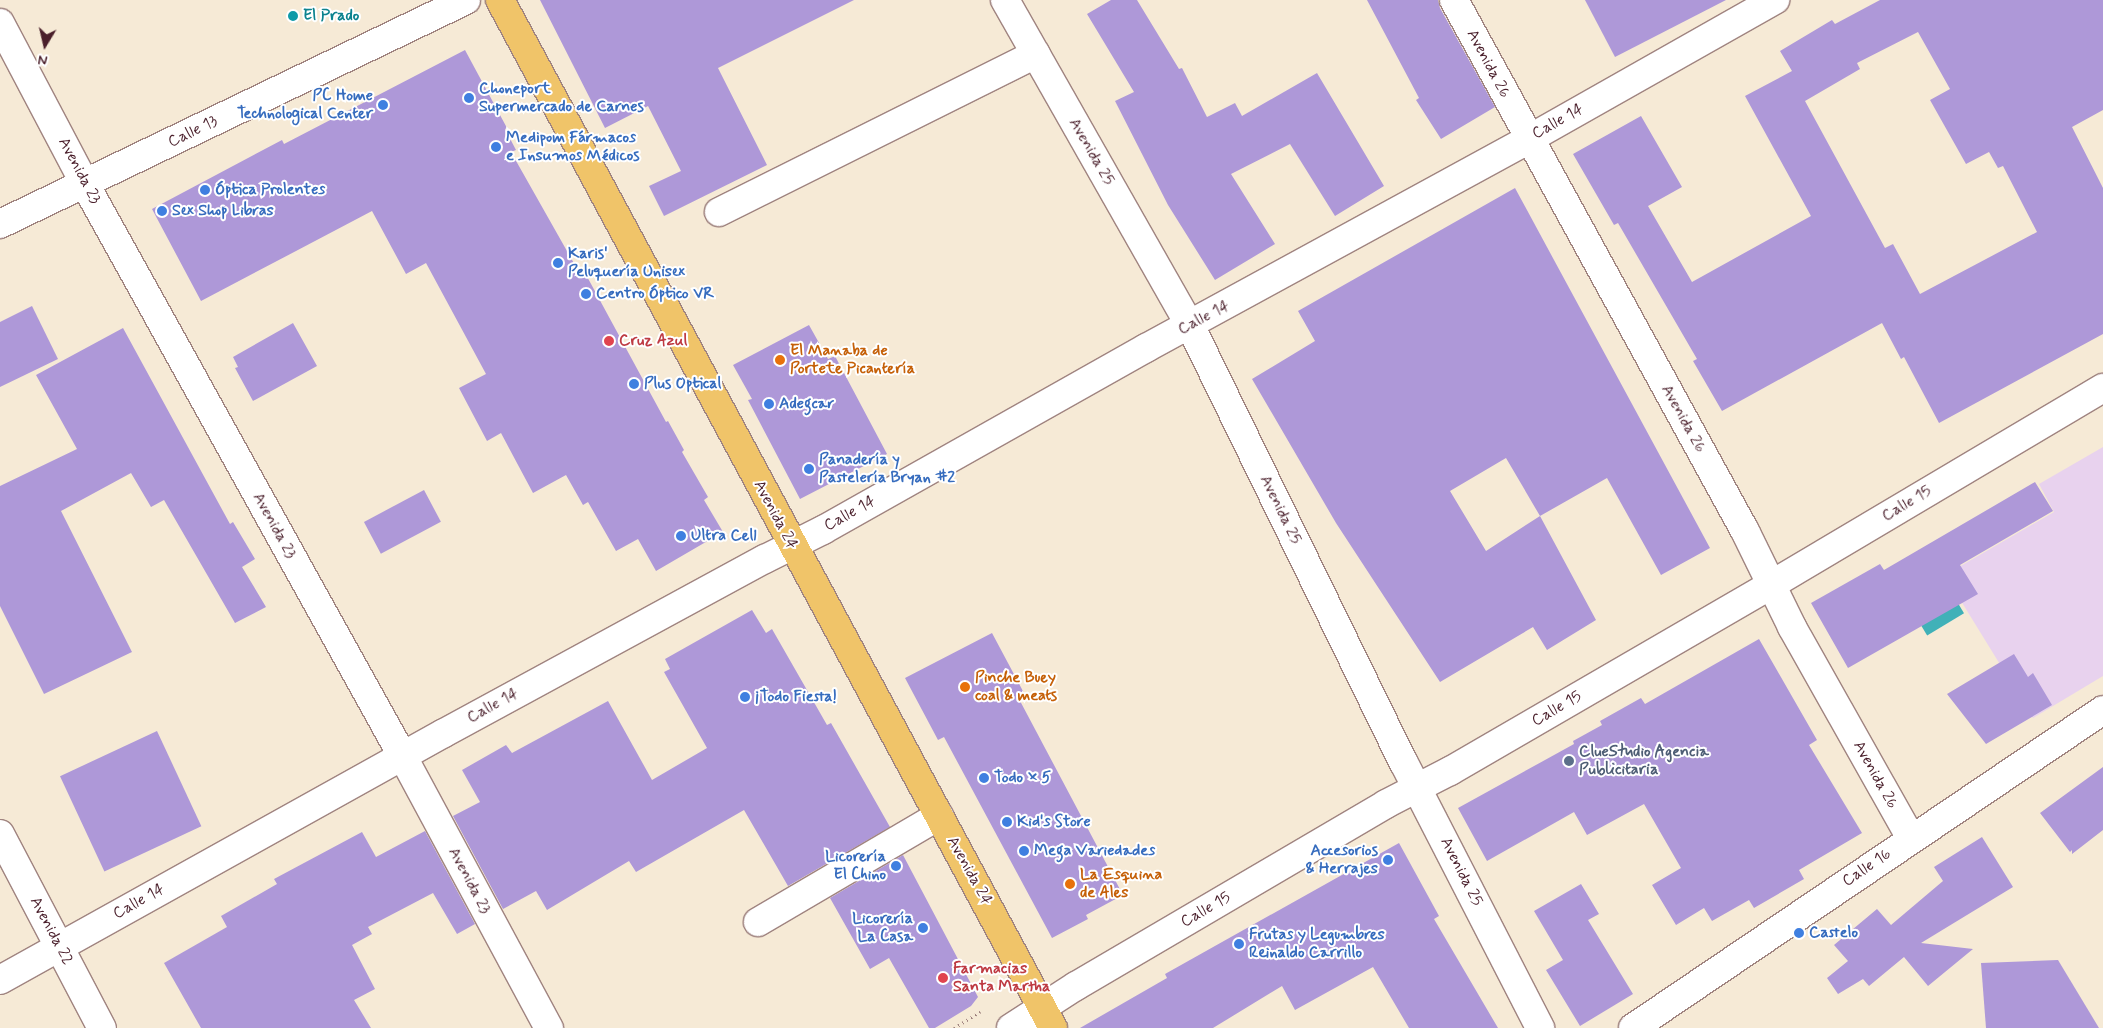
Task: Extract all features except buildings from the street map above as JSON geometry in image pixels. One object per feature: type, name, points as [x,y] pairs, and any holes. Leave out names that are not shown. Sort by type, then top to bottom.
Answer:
[{"type":"main road","name":"Avenida 24","points":[[500,0],[1047,1018]]},
{"type":"street","name":"Calle 13","points":[[0,224],[466,0]]},
{"type":"street","name":"Avenida 25","points":[[1005,0],[1190,325],[1418,788],[1540,1028]]},
{"type":"street","name":"Avenida 26","points":[[1454,0],[1745,531],[1792,627],[1911,838]]},
{"type":"street","name":"Calle 14","points":[[0,980],[402,757],[792,546],[1529,139],[1775,0]]},
{"type":"street","name":"Avenida 23","points":[[0,23],[85,184],[402,757],[549,1028]]},
{"type":"street","points":[[719,212],[1036,54]]},
{"type":"street","name":"Calle 15","points":[[1011,1028],[1047,1018],[1368,814],[1418,788],[1771,585],[2103,388]]},
{"type":"street","name":"Calle 16","points":[[1635,1028],[1911,838],[2103,710]]},
{"type":"street","points":[[758,922],[939,816]]},
{"type":"street","name":"Avenida 22","points":[[0,834],[102,1028]]},
{"type":"shaded area","points":[[2103,447],[2103,676],[2033,718],[1945,575],[2054,512],[2039,484]]},
{"type":"water","points":[[1929,555],[1964,613],[1927,635],[1892,577]]},
{"type":"place","name":"El Prado","points":[[293,16]]},
{"type":"place","name":"Choneport Supermercado de Carnes","points":[[469,98]]},
{"type":"place","name":"PC Home Technological Center","points":[[383,105]]},
{"type":"place","name":"Medipom Fármacos e Insumos Médicos","points":[[496,147]]},
{"type":"place","name":"Óptica Prolentes","points":[[205,190]]},
{"type":"place","name":"Sex Shop Libras","points":[[162,211]]},
{"type":"place","name":"Karis' Peluquería Unisex","points":[[558,263]]},
{"type":"place","name":"Centro Óptico VR","points":[[586,294]]},
{"type":"place","name":"Cruz Azul","points":[[609,341]]},
{"type":"place","name":"El Manaba de Portete Picantería","points":[[780,360]]},
{"type":"place","name":"Plus Optical","points":[[634,384]]},
{"type":"place","name":"Adegcar","points":[[769,404]]},
{"type":"place","name":"Panadería y Pastelería Bryan #2","points":[[809,469]]},
{"type":"place","name":"Ultra Cell","points":[[681,536]]},
{"type":"place","name":"Pinche Buey coal & meats","points":[[965,687]]},
{"type":"place","name":"¡Todo Fiesta!","points":[[745,697]]},
{"type":"place","name":"ClueStudio Agencia Publicitaria","points":[[1569,761]]},
{"type":"place","name":"Todo × 5","points":[[984,778]]},
{"type":"place","name":"Kid's Store","points":[[1007,822]]},
{"type":"place","name":"Mega Variedades","points":[[1024,851]]},
{"type":"place","name":"Accesorios & Herrajes","points":[[1388,860]]},
{"type":"place","name":"Licorería El Chino","points":[[896,866]]},
{"type":"place","name":"La Esquina de Ales","points":[[1070,884]]},
{"type":"place","name":"Licorería La Casa","points":[[923,928]]},
{"type":"place","name":"Castelo","points":[[1799,933]]},
{"type":"place","name":"Frutas y Legumbres Reinaldo Carrillo","points":[[1239,944]]},
{"type":"place","name":"Farmacias Santa Martha","points":[[943,978]]}]
